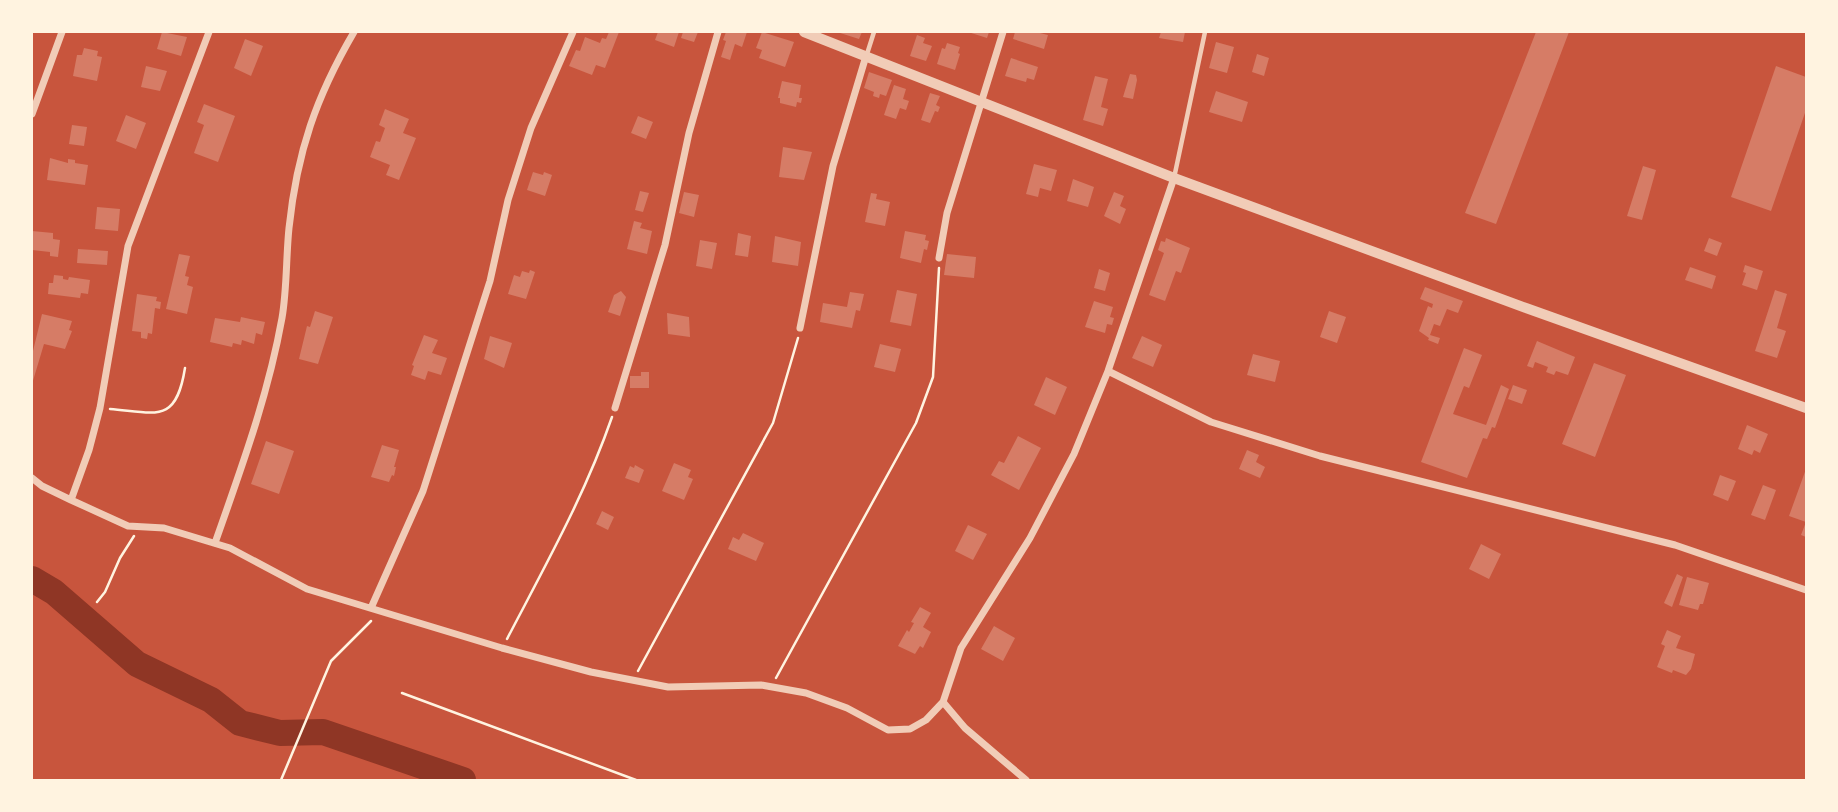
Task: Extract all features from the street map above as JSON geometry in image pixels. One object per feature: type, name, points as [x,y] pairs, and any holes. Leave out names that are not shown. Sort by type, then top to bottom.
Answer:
[{"type":"street","points":[[32,114],[62,32]]},
{"type":"street","points":[[71,500],[89,450],[100,408],[128,246],[209,32]]},
{"type":"street","points":[[215,543],[258,422],[282,317],[289,226],[302,149],[317,102],[354,32]]},
{"type":"street","points":[[371,608],[423,491],[490,281],[508,200],[527,140],[573,32]]},
{"type":"street","points":[[615,408],[665,244],[689,134],[718,32]]},
{"type":"street","points":[[804,32],[1174,178],[1807,408]]},
{"type":"street","points":[[939,258],[947,213],[1003,32]]},
{"type":"street","points":[[800,328],[833,166],[866,56]]},
{"type":"street","points":[[32,478],[42,486],[128,526],[164,528],[215,543],[230,548],[307,589],[502,648],[591,672],[668,687],[761,685],[806,693],[847,708],[888,730],[910,729],[926,720],[943,702],[961,648],[1030,538],[1059,484],[1088,423],[1108,371],[1174,178]]},
{"type":"street","points":[[1108,371],[1211,422],[1320,456],[1675,545],[1807,590]]},
{"type":"street","points":[[943,702],[965,728],[1026,780]]},
{"type":"lane","points":[[866,56],[874,32]]},
{"type":"lane","points":[[1174,178],[1205,32]]},
{"type":"path","points":[[772,687],[916,423],[933,377],[939,258]]},
{"type":"path","points":[[633,680],[773,423],[800,328]]},
{"type":"path","points":[[100,408],[155,414],[165,411],[179,395],[185,368]]},
{"type":"path","points":[[502,648],[571,517],[599,456],[615,408]]},
{"type":"path","points":[[97,602],[140,527]]},
{"type":"path","points":[[281,780],[331,661],[380,611]]},
{"type":"path","points":[[402,693],[636,780]]},
{"type":"building","points":[[162,32],[187,37],[181,56],[157,49]]},
{"type":"building","points":[[609,32],[619,32],[605,68],[596,65],[592,75],[569,66],[576,50],[580,51],[585,37],[600,43],[602,38],[606,39]]},
{"type":"building","points":[[658,32],[679,32],[674,47],[655,40]]},
{"type":"building","points":[[683,32],[698,32],[694,42],[681,38]]},
{"type":"building","points":[[726,32],[747,32],[742,47],[735,44],[730,60],[721,57]]},
{"type":"building","points":[[762,32],[794,42],[785,67],[759,58],[762,50],[756,48]]},
{"type":"building","points":[[837,32],[862,32],[859,39]]},
{"type":"building","points":[[968,32],[989,32],[987,38]]},
{"type":"building","points":[[1015,32],[1048,35],[1044,49],[1013,39]]},
{"type":"building","points":[[1161,32],[1185,32],[1183,42],[1159,38]]},
{"type":"building","points":[[1536,32],[1569,32],[1496,224],[1465,213]]},
{"type":"building","points":[[917,35],[925,38],[923,43],[932,46],[926,61],[910,56]]},
{"type":"building","points":[[245,39],[263,46],[251,76],[234,68]]},
{"type":"building","points":[[1216,42],[1234,47],[1227,73],[1209,68]]},
{"type":"building","points":[[947,43],[960,47],[955,70],[937,64],[942,48],[945,49]]},
{"type":"building","points":[[84,48],[98,51],[97,56],[102,57],[97,81],[73,76],[77,55],[82,55]]},
{"type":"building","points":[[1257,54],[1269,58],[1264,76],[1252,72]]},
{"type":"building","points":[[1011,58],[1038,67],[1034,80],[1027,78],[1026,82],[1005,76]]},
{"type":"building","points":[[146,66],[167,71],[160,91],[141,87]]},
{"type":"building","points":[[1776,66],[1806,77],[1806,110],[1771,211],[1731,197]]},
{"type":"building","points":[[869,72],[892,80],[886,96],[873,96],[874,92],[864,88]]},
{"type":"building","points":[[1130,74],[1136,75],[1137,80],[1133,99],[1123,97]]},
{"type":"building","points":[[1095,76],[1108,79],[1101,107],[1108,109],[1103,126],[1083,120]]},
{"type":"building","points":[[782,81],[801,85],[801,103],[797,102],[796,107],[780,103],[778,98]]},
{"type":"building","points":[[894,85],[906,89],[903,99],[909,101],[906,110],[900,108],[896,119],[884,115]]},
{"type":"building","points":[[1216,91],[1248,102],[1242,122],[1209,112]]},
{"type":"building","points":[[930,93],[940,96],[936,105],[940,107],[938,112],[935,111],[930,123],[921,120]]},
{"type":"building","points":[[204,104],[235,116],[218,162],[194,153],[204,125],[197,122]]},
{"type":"building","points":[[385,109],[409,119],[403,133],[416,138],[399,180],[386,175],[390,165],[370,157],[385,128],[379,125]]},
{"type":"building","points":[[126,115],[146,123],[136,149],[116,141]]},
{"type":"building","points":[[638,116],[653,122],[646,139],[631,133]]},
{"type":"building","points":[[72,125],[87,127],[84,146],[69,144]]},
{"type":"building","points":[[783,147],[812,152],[804,180],[779,177]]},
{"type":"building","points":[[50,158],[68,163],[68,159],[75,160],[75,163],[88,165],[85,185],[47,180]]},
{"type":"building","points":[[1034,164],[1057,170],[1051,191],[1040,188],[1038,197],[1026,194]]},
{"type":"building","points":[[1643,166],[1656,170],[1642,220],[1627,216]]},
{"type":"building","points":[[533,172],[552,175],[545,196],[527,190]]},
{"type":"building","points":[[1073,179],[1094,187],[1088,207],[1067,201]]},
{"type":"building","points":[[640,191],[649,193],[643,212],[635,210]]},
{"type":"building","points":[[684,192],[699,195],[694,217],[679,213]]},
{"type":"building","points":[[1114,192],[1124,196],[1120,206],[1126,209],[1120,224],[1104,216]]},
{"type":"building","points":[[871,193],[877,194],[876,199],[890,202],[885,226],[865,222]]},
{"type":"building","points":[[97,207],[120,209],[118,231],[95,229]]},
{"type":"building","points":[[634,221],[642,223],[640,228],[652,231],[647,254],[627,249]]},
{"type":"building","points":[[32,231],[53,233],[53,239],[60,240],[58,257],[50,256],[50,252],[32,250]]},
{"type":"building","points":[[905,231],[926,235],[925,240],[929,241],[921,263],[900,258]]},
{"type":"building","points":[[738,233],[751,236],[748,257],[735,255]]},
{"type":"building","points":[[775,236],[801,242],[798,266],[772,262]]},
{"type":"building","points":[[1166,238],[1190,248],[1181,273],[1176,271],[1165,301],[1149,295],[1164,253],[1158,250],[1161,241],[1165,242]]},
{"type":"building","points":[[1709,238],[1722,243],[1717,256],[1704,251]]},
{"type":"building","points":[[700,240],[717,243],[712,269],[696,266]]},
{"type":"building","points":[[78,249],[108,251],[107,265],[77,263]]},
{"type":"building","points":[[179,254],[190,256],[185,276],[189,277],[187,285],[193,287],[187,314],[166,309]]},
{"type":"building","points":[[947,254],[976,257],[974,278],[944,275]]},
{"type":"building","points":[[1745,265],[1763,271],[1757,290],[1742,285],[1746,273],[1743,272]]},
{"type":"building","points":[[1690,267],[1716,276],[1712,289],[1685,280]]},
{"type":"building","points":[[1099,269],[1110,273],[1105,291],[1094,288]]},
{"type":"building","points":[[530,270],[535,272],[526,299],[508,294],[514,275],[520,277],[522,271],[529,273]]},
{"type":"building","points":[[54,275],[68,280],[69,277],[90,280],[88,294],[81,293],[80,298],[48,294],[49,283],[53,283]]},
{"type":"building","points":[[1425,287],[1463,301],[1458,313],[1447,309],[1440,326],[1434,324],[1430,335],[1440,338],[1438,344],[1428,340],[1429,338],[1419,331],[1428,306],[1432,308],[1433,304],[1420,299]]},
{"type":"building","points":[[897,290],[917,294],[911,326],[890,322]]},
{"type":"building","points":[[1775,290],[1787,294],[1777,328],[1786,331],[1777,358],[1755,351]]},
{"type":"building","points":[[621,291],[626,297],[620,316],[608,312],[614,295]]},
{"type":"building","points":[[850,292],[864,294],[860,311],[856,310],[852,328],[820,322],[823,303],[847,307]]},
{"type":"building","points":[[137,294],[157,297],[156,301],[161,302],[160,309],[155,308],[152,334],[148,333],[147,339],[141,338],[141,332],[132,331]]},
{"type":"building","points":[[1094,301],[1113,307],[1110,317],[1114,318],[1112,325],[1107,324],[1105,333],[1085,327]]},
{"type":"building","points":[[315,311],[333,317],[318,364],[299,359],[307,326],[310,327]]},
{"type":"building","points":[[1329,311],[1346,317],[1337,343],[1320,337]]},
{"type":"building","points":[[667,313],[689,317],[690,337],[668,334]]},
{"type":"building","points":[[42,314],[72,321],[69,330],[72,331],[65,349],[44,344],[32,384],[32,355]]},
{"type":"building","points":[[241,317],[265,322],[262,335],[256,333],[254,344],[242,340],[241,345],[233,343],[232,347],[210,342],[215,318],[240,322]]},
{"type":"building","points":[[424,335],[438,340],[432,353],[447,358],[441,375],[428,371],[425,380],[411,375],[412,365]]},
{"type":"building","points":[[490,336],[512,343],[504,368],[484,359]]},
{"type":"building","points":[[1142,336],[1162,345],[1153,367],[1132,358]]},
{"type":"building","points":[[1537,341],[1575,357],[1568,375],[1556,371],[1554,375],[1546,372],[1548,367],[1535,362],[1533,368],[1527,366]]},
{"type":"building","points":[[880,344],[901,349],[895,372],[874,367]]},
{"type":"building","points":[[1464,348],[1482,355],[1469,388],[1464,386],[1453,414],[1486,425],[1501,385],[1509,389],[1495,428],[1492,427],[1487,439],[1483,438],[1467,478],[1421,462]]},
{"type":"building","points":[[1253,354],[1280,361],[1275,382],[1247,375]]},
{"type":"building","points":[[1594,363],[1626,375],[1595,457],[1562,444]]},
{"type":"building","points":[[641,372],[649,372],[649,388],[630,388],[630,376],[641,376]]},
{"type":"building","points":[[1046,377],[1067,387],[1055,415],[1034,405]]},
{"type":"building","points":[[1513,385],[1527,390],[1522,404],[1508,399]]},
{"type":"building","points":[[1747,425],[1768,434],[1760,453],[1754,450],[1752,455],[1738,449]]},
{"type":"building","points":[[1018,436],[1041,448],[1019,490],[991,475],[999,461],[1004,463]]},
{"type":"building","points":[[266,441],[294,451],[279,494],[251,484]]},
{"type":"building","points":[[382,445],[399,450],[394,476],[392,475],[389,482],[371,477]]},
{"type":"building","points":[[1247,450],[1259,455],[1256,462],[1265,467],[1260,478],[1239,469]]},
{"type":"building","points":[[674,463],[691,470],[688,477],[693,479],[684,500],[662,491]]},
{"type":"building","points":[[635,465],[644,470],[639,483],[625,478],[630,466],[634,468]]},
{"type":"building","points":[[1806,469],[1806,522],[1789,516]]},
{"type":"building","points":[[1720,475],[1736,481],[1728,501],[1713,495]]},
{"type":"building","points":[[1763,485],[1776,490],[1765,520],[1751,515]]},
{"type":"building","points":[[602,511],[614,517],[608,530],[596,524]]},
{"type":"building","points":[[1806,522],[1806,537],[1801,535]]},
{"type":"building","points":[[968,525],[987,534],[973,560],[955,551]]},
{"type":"building","points":[[743,533],[764,543],[756,561],[728,549],[733,537],[739,540]]},
{"type":"building","points":[[1481,544],[1501,554],[1489,579],[1469,569]]},
{"type":"building","points":[[1677,574],[1683,577],[1672,607],[1664,603]]},
{"type":"building","points":[[1687,577],[1709,583],[1703,604],[1700,604],[1698,610],[1679,605]]},
{"type":"building","points":[[920,607],[931,613],[923,627],[931,632],[923,648],[920,646],[915,654],[898,646],[907,630],[909,632],[914,623],[911,622]]},
{"type":"building","points":[[994,626],[1015,638],[1003,661],[981,649]]},
{"type":"building","points":[[1667,630],[1681,636],[1676,648],[1695,654],[1691,669],[1686,675],[1657,667],[1665,646],[1661,644]]},
{"type":"waterway","points":[[32,579],[54,592],[137,664],[211,700],[240,723],[280,733],[323,732],[463,780]]}]
